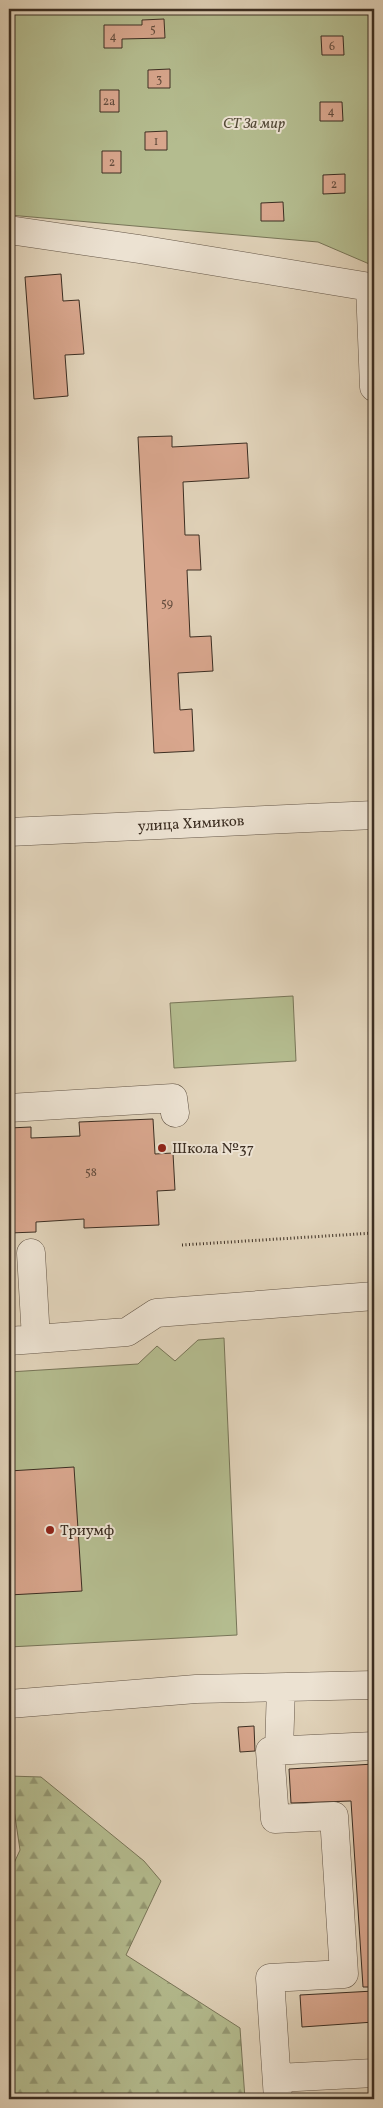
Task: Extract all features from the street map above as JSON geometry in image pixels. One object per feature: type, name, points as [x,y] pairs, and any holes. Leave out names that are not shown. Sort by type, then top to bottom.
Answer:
[{"type":"street","points":[[9,230],[139,249],[372,288],[374,387]]},
{"type":"street","name":"улица Химиков","points":[[9,832],[374,814]]},
{"type":"street","points":[[9,1108],[173,1098],[175,1113]]},
{"type":"street","points":[[31,1253],[36,1339]]},
{"type":"street","points":[[9,1341],[127,1332],[156,1312],[374,1296]]},
{"type":"street","points":[[9,1704],[196,1689],[374,1685]]},
{"type":"street","points":[[279,1750],[281,1688]]},
{"type":"street","points":[[374,1746],[270,1751],[274,1820],[334,1816],[344,1974],[270,1978],[278,2089],[374,2073]]},
{"type":"path","points":[[182,1245],[374,1234]]},
{"type":"green space","name":"СТ За мир","points":[[9,9],[374,9],[374,266],[318,242],[9,215]]},
{"type":"green space","points":[[293,996],[296,1061],[174,1068],[170,1003]]},
{"type":"green space","points":[[224,1338],[237,1635],[9,1647],[9,1372],[138,1364],[157,1346],[175,1361],[198,1340]]},
{"type":"green space","points":[[9,1776],[41,1777],[144,1861],[161,1881],[126,1955],[240,2028],[245,2099],[9,2099],[9,1874],[20,1850]]},
{"type":"building","points":[[164,19],[165,38],[122,39],[122,48],[104,48],[104,25],[142,25],[142,20]]},
{"type":"building","points":[[321,36],[343,36],[344,55],[322,55]]},
{"type":"building","points":[[170,69],[170,88],[148,88],[148,70]]},
{"type":"building","points":[[100,90],[119,90],[119,112],[100,112]]},
{"type":"building","points":[[320,102],[342,102],[343,121],[320,121]]},
{"type":"building","points":[[167,131],[167,150],[145,150],[145,132]]},
{"type":"building","points":[[102,151],[121,151],[121,173],[102,173]]},
{"type":"building","points":[[345,174],[345,193],[323,194],[323,175]]},
{"type":"building","points":[[283,202],[284,221],[261,221],[261,203]]},
{"type":"building","points":[[61,274],[63,301],[79,300],[84,354],[65,355],[68,396],[34,399],[25,277]]},
{"type":"building","points":[[172,436],[172,447],[247,443],[249,478],[183,482],[185,535],[199,535],[201,570],[187,570],[190,637],[211,636],[213,671],[178,673],[180,710],[192,709],[194,751],[154,753],[138,437]]},
{"type":"building","points":[[153,1119],[155,1154],[173,1153],[175,1190],[157,1191],[159,1225],[84,1228],[84,1219],[36,1222],[36,1232],[9,1233],[9,1128],[31,1127],[31,1138],[80,1136],[79,1122]]},
{"type":"building","points":[[74,1467],[82,1591],[9,1595],[9,1471]]},
{"type":"building","points":[[254,1726],[255,1751],[240,1752],[238,1727]]},
{"type":"building","points":[[374,1764],[374,1987],[363,1987],[351,1801],[291,1803],[289,1769]]},
{"type":"building","points":[[374,1991],[374,2022],[302,2027],[300,1995]]},
{"type":"waterway","points":[[9,2096],[14,2099]]},
{"type":"place","name":"Школа №37","points":[[162,1148]]},
{"type":"place","name":"Триумф","points":[[50,1530]]}]
